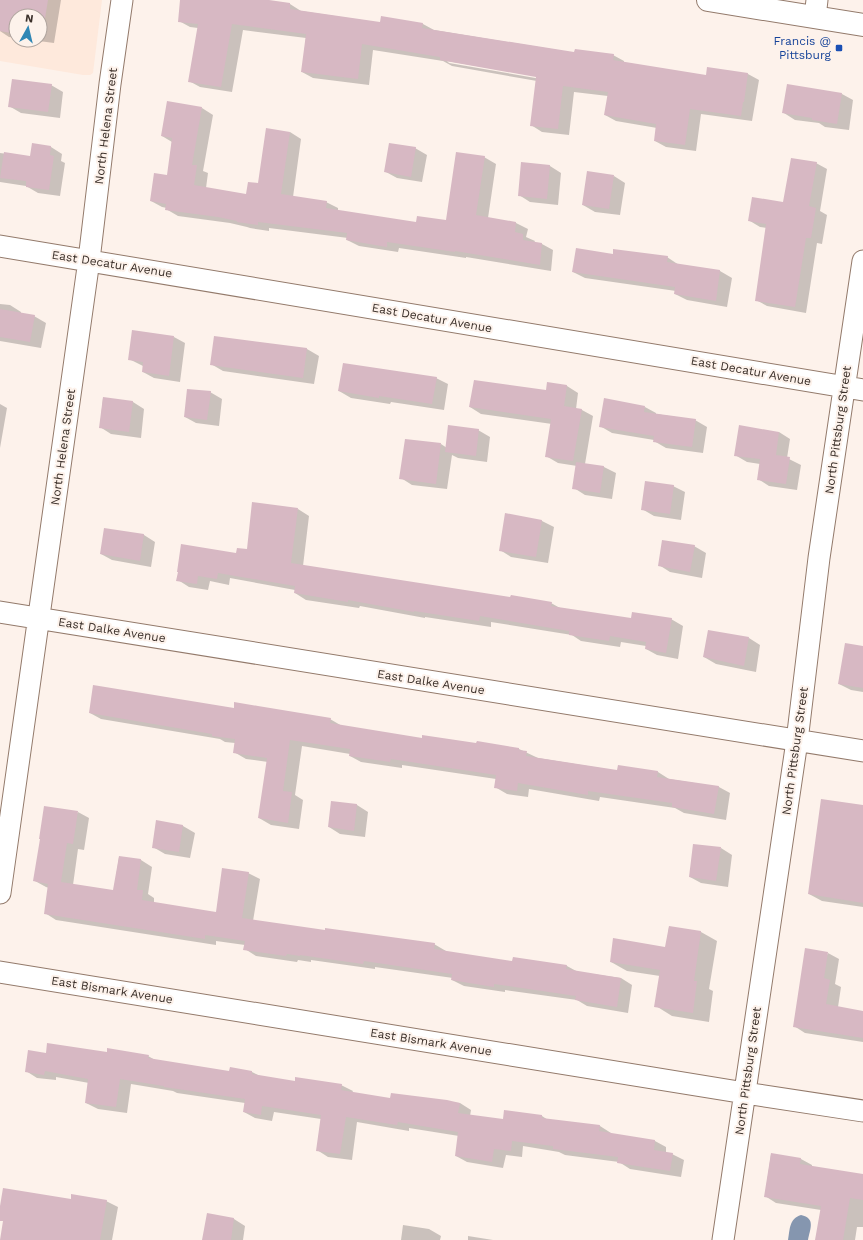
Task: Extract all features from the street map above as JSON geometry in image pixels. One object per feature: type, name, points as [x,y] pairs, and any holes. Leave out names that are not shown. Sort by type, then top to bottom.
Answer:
[{"type":"main road","points":[[708,0],[816,8],[863,25]]},
{"type":"street","name":"North Helena Street","points":[[0,893],[89,260],[110,84],[122,0]]},
{"type":"street","name":"East Decatur Avenue","points":[[0,246],[854,389]]},
{"type":"street","name":"North Pittsburg Street","points":[[724,1240],[797,741],[819,558],[854,389],[863,261]]},
{"type":"street","name":"East Dalke Avenue","points":[[0,612],[863,751]]},
{"type":"street","name":"East Bismark Avenue","points":[[0,972],[863,1111]]},
{"type":"shaded area","points":[[0,0],[102,0],[93,73],[90,75],[0,61]]},
{"type":"water","points":[[801,1215],[806,1216],[811,1224],[808,1240],[788,1240],[792,1222]]},
{"type":"building","points":[[0,0],[48,0],[47,8],[8,8],[8,32],[0,31]]},
{"type":"building","points":[[180,0],[269,0],[290,3],[290,9],[380,22],[381,16],[423,23],[422,28],[574,52],[575,49],[614,54],[613,60],[706,75],[707,67],[748,73],[744,102],[741,116],[690,109],[685,145],[654,141],[656,124],[604,115],[608,92],[563,86],[558,129],[530,126],[536,77],[440,60],[440,57],[362,44],[358,79],[301,72],[306,34],[232,24],[221,87],[188,82],[198,24],[178,22]]},
{"type":"building","points":[[12,79],[52,84],[48,112],[8,107]]},
{"type":"building","points":[[787,84],[842,93],[837,124],[782,113]]},
{"type":"building","points":[[167,101],[202,107],[192,165],[197,165],[194,185],[246,194],[248,182],[258,183],[266,128],[290,132],[281,194],[327,201],[326,208],[416,222],[417,216],[446,220],[456,152],[485,156],[476,215],[516,222],[515,232],[523,234],[523,240],[542,243],[540,265],[455,251],[387,242],[387,247],[346,240],[347,233],[258,222],[258,225],[218,217],[165,210],[166,204],[150,201],[154,173],[167,175],[172,138],[161,136]]},
{"type":"building","points":[[32,143],[51,146],[50,155],[54,156],[49,190],[26,187],[26,181],[0,178],[4,152],[30,156]]},
{"type":"building","points":[[389,143],[416,147],[411,177],[384,172]]},
{"type":"building","points":[[791,158],[817,162],[809,206],[816,208],[811,238],[806,238],[795,307],[755,301],[766,224],[748,221],[752,197],[783,202]]},
{"type":"building","points":[[521,162],[550,165],[547,199],[518,196]]},
{"type":"building","points":[[587,171],[614,175],[609,209],[582,205]]},
{"type":"building","points":[[576,248],[613,254],[613,249],[668,256],[667,262],[720,270],[716,301],[674,294],[675,287],[572,272]]},
{"type":"building","points":[[0,309],[35,315],[30,342],[0,337]]},
{"type":"building","points":[[132,330],[174,336],[169,376],[142,372],[143,362],[128,360]]},
{"type":"building","points":[[214,336],[307,348],[303,378],[210,365]]},
{"type":"building","points":[[343,363],[437,377],[432,404],[379,396],[379,398],[338,391]]},
{"type":"building","points":[[474,380],[546,390],[547,382],[567,385],[564,406],[582,409],[573,461],[545,457],[551,419],[469,407]]},
{"type":"building","points":[[187,389],[211,391],[207,420],[184,417]]},
{"type":"building","points":[[103,397],[133,401],[129,432],[99,428]]},
{"type":"building","points":[[604,398],[645,406],[644,412],[696,419],[692,447],[653,442],[654,436],[599,427]]},
{"type":"building","points":[[448,425],[479,429],[476,456],[445,452]]},
{"type":"building","points":[[739,425],[779,432],[776,455],[790,457],[786,484],[757,480],[760,459],[734,456]]},
{"type":"building","points":[[405,439],[441,443],[436,484],[399,479]]},
{"type":"building","points":[[576,462],[604,466],[600,493],[572,489]]},
{"type":"building","points":[[645,481],[674,485],[670,514],[641,510]]},
{"type":"building","points":[[252,502],[298,508],[291,563],[510,597],[511,595],[552,602],[551,606],[631,618],[632,612],[672,618],[666,653],[645,649],[646,642],[610,636],[609,641],[569,635],[569,631],[480,616],[479,621],[414,612],[348,600],[348,602],[294,593],[295,586],[218,573],[217,579],[198,576],[197,584],[176,581],[181,544],[236,553],[237,548],[247,549]]},
{"type":"building","points":[[505,513],[542,520],[536,557],[499,551]]},
{"type":"building","points":[[104,528],[144,534],[140,561],[100,554]]},
{"type":"building","points":[[662,540],[695,545],[690,572],[658,566]]},
{"type":"building","points":[[708,630],[749,637],[744,666],[703,657]]},
{"type":"building","points":[[845,643],[863,646],[863,688],[838,684]]},
{"type":"building","points":[[93,685],[234,708],[234,702],[331,718],[330,723],[422,738],[422,735],[476,743],[477,741],[519,748],[519,750],[527,751],[526,756],[617,770],[618,765],[658,771],[657,777],[719,786],[714,814],[672,807],[672,803],[588,791],[588,795],[518,783],[517,791],[494,788],[496,775],[391,759],[390,762],[349,756],[350,749],[290,740],[283,791],[292,792],[288,823],[258,818],[267,758],[233,753],[235,739],[89,713]]},
{"type":"building","points":[[821,799],[863,805],[863,903],[808,894]]},
{"type":"building","points":[[331,801],[357,804],[354,831],[328,827]]},
{"type":"building","points":[[44,806],[78,811],[73,844],[67,843],[61,882],[113,890],[119,856],[141,859],[137,890],[143,890],[142,900],[216,912],[222,868],[249,872],[242,918],[325,930],[325,928],[435,943],[434,949],[512,961],[513,957],[567,965],[566,969],[621,978],[617,1007],[575,1000],[576,996],[494,984],[494,987],[451,980],[452,974],[364,961],[363,964],[300,955],[287,954],[286,956],[243,950],[245,941],[205,935],[205,939],[44,914],[48,884],[33,881]]},
{"type":"building","points":[[156,820],[183,825],[179,852],[152,848]]},
{"type":"building","points":[[693,844],[721,847],[716,881],[689,877]]},
{"type":"building","points":[[669,926],[701,931],[694,981],[697,981],[693,1013],[654,1007],[660,970],[610,962],[613,938],[665,947]]},
{"type":"building","points":[[805,948],[828,952],[824,978],[830,980],[826,1004],[863,1011],[863,1038],[793,1027]]},
{"type":"building","points":[[47,1043],[107,1052],[107,1048],[149,1055],[148,1058],[229,1071],[230,1067],[252,1071],[252,1074],[295,1081],[295,1077],[342,1084],[341,1090],[390,1098],[391,1093],[447,1100],[460,1103],[458,1113],[503,1119],[504,1110],[542,1115],[542,1118],[600,1125],[599,1131],[655,1140],[654,1150],[673,1153],[670,1171],[617,1163],[618,1157],[553,1149],[553,1146],[512,1141],[511,1151],[494,1149],[492,1162],[455,1156],[458,1132],[398,1122],[397,1125],[346,1117],[340,1154],[316,1151],[321,1115],[262,1106],[261,1115],[243,1112],[245,1099],[120,1079],[116,1107],[85,1103],[88,1079],[45,1071],[44,1075],[25,1072],[28,1050],[46,1053]]},
{"type":"building","points":[[771,1153],[801,1158],[800,1164],[863,1174],[863,1200],[850,1198],[843,1240],[815,1240],[821,1206],[764,1197]]},
{"type":"building","points":[[3,1188],[71,1199],[71,1194],[107,1200],[100,1240],[0,1240],[3,1221],[0,1221],[0,1206]]},
{"type":"building","points":[[207,1213],[234,1218],[231,1240],[202,1240]]},
{"type":"place","name":"Francis @ Pittsburg","points":[[839,48]]}]
